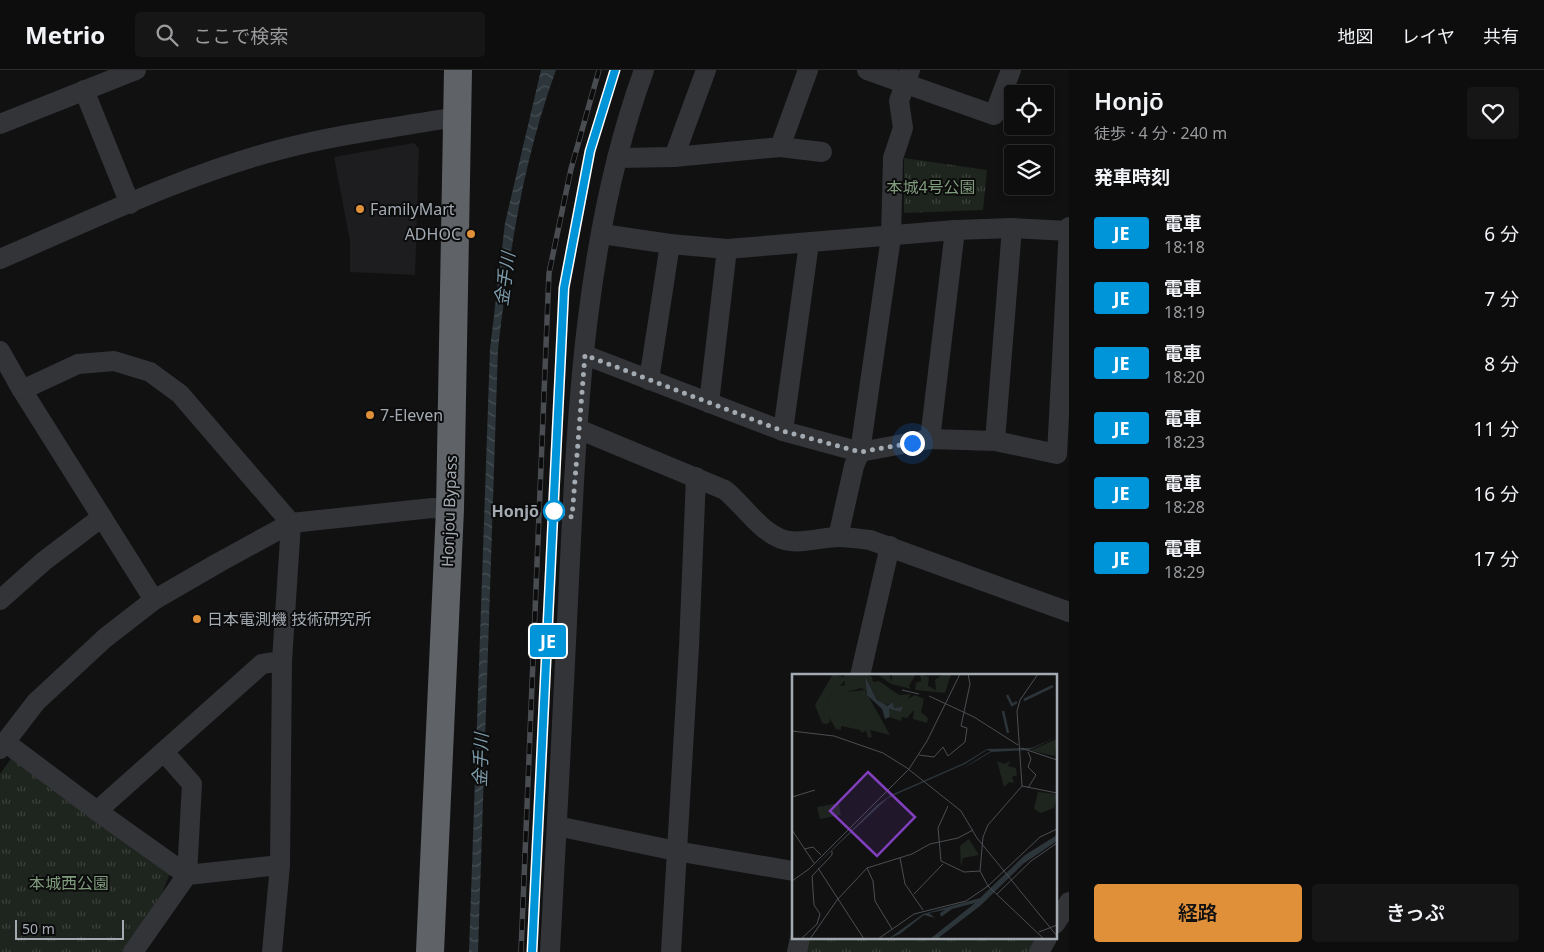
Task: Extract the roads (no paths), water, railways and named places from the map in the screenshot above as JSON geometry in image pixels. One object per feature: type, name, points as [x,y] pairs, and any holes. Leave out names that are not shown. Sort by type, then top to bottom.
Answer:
[{"type":"highway","name":"Honjou Bypass","points":[[430,952],[448,118],[440,70]]},
{"type":"highway","name":"Honjou Bypass","points":[[448,118],[458,70]]},
{"type":"highway","name":"Honjou Bypass","points":[[414,952],[441,508]]},
{"type":"street","points":[[0,124],[136,70]]},
{"type":"street","points":[[550,952],[578,429],[585,355],[592,293],[617,158],[644,70]]},
{"type":"street","points":[[674,157],[706,70]]},
{"type":"street","points":[[780,147],[808,70]]},
{"type":"street","points":[[866,70],[907,77],[994,115],[1011,70]]},
{"type":"street","points":[[838,537],[854,466],[860,452],[891,237],[892,158],[903,128],[899,101],[907,77]]},
{"type":"street","points":[[84,90],[130,204]]},
{"type":"street","points":[[0,259],[130,204],[238,162],[281,149],[341,136],[448,118]]},
{"type":"street","points":[[617,158],[674,157],[780,147],[822,152]]},
{"type":"street","points":[[585,355],[783,431],[860,452],[930,440],[995,441],[1057,454],[1069,230],[1012,228],[955,230],[891,237],[727,249],[670,244],[602,234]]},
{"type":"street","points":[[995,441],[1012,228]]},
{"type":"street","points":[[930,440],[955,230]]},
{"type":"street","points":[[783,431],[809,243]]},
{"type":"street","points":[[648,380],[670,244]]},
{"type":"street","points":[[709,403],[727,249]]},
{"type":"street","points":[[0,351],[22,390],[154,600]]},
{"type":"street","points":[[22,390],[78,364],[114,361],[150,372],[180,394],[291,523],[282,661],[280,865],[272,952]]},
{"type":"street","points":[[578,429],[725,490],[745,507],[758,524],[778,538],[798,541],[838,537],[870,540],[1069,612]]},
{"type":"street","points":[[671,952],[690,647],[696,477]]},
{"type":"street","points":[[280,865],[187,875],[3,745],[36,702],[105,638],[154,600],[291,523],[441,508]]},
{"type":"street","points":[[0,600],[44,561],[102,518]]},
{"type":"street","points":[[860,674],[890,546]]},
{"type":"street","points":[[97,811],[262,664],[282,661]]},
{"type":"street","points":[[133,952],[187,875],[192,784],[164,752]]},
{"type":"street","points":[[557,826],[676,851],[792,871]]},
{"type":"street","points":[[1059,922],[1069,902]]},
{"type":"street","points":[[1038,952],[1046,940]]},
{"type":"water","name":"金手川","points":[[541,70],[556,70],[544,104],[526,173],[512,243],[498,349],[478,952],[469,952],[490,349],[505,223]]},
{"type":"railway","points":[[521,952],[549,273],[571,169],[599,70]]},
{"type":"railway","points":[[532,952],[564,288],[590,151],[615,70]]},
{"type":"train","name":"JE","points":[[532,952],[548,653],[564,288],[590,151],[615,70]]},
{"type":"place","name":"FamilyMart","points":[[360,209]]},
{"type":"place","name":"ADHOC","points":[[471,234]]},
{"type":"place","name":"7-Eleven","points":[[370,415]]},
{"type":"place","name":"Honjō","points":[[554,511]]},
{"type":"place","name":"日本電測機 技術研究所","points":[[197,619]]},
{"type":"park label","name":"本城4号公園","points":[[931,187]]},
{"type":"park label","name":"本城西公園","points":[[69,883]]}]
